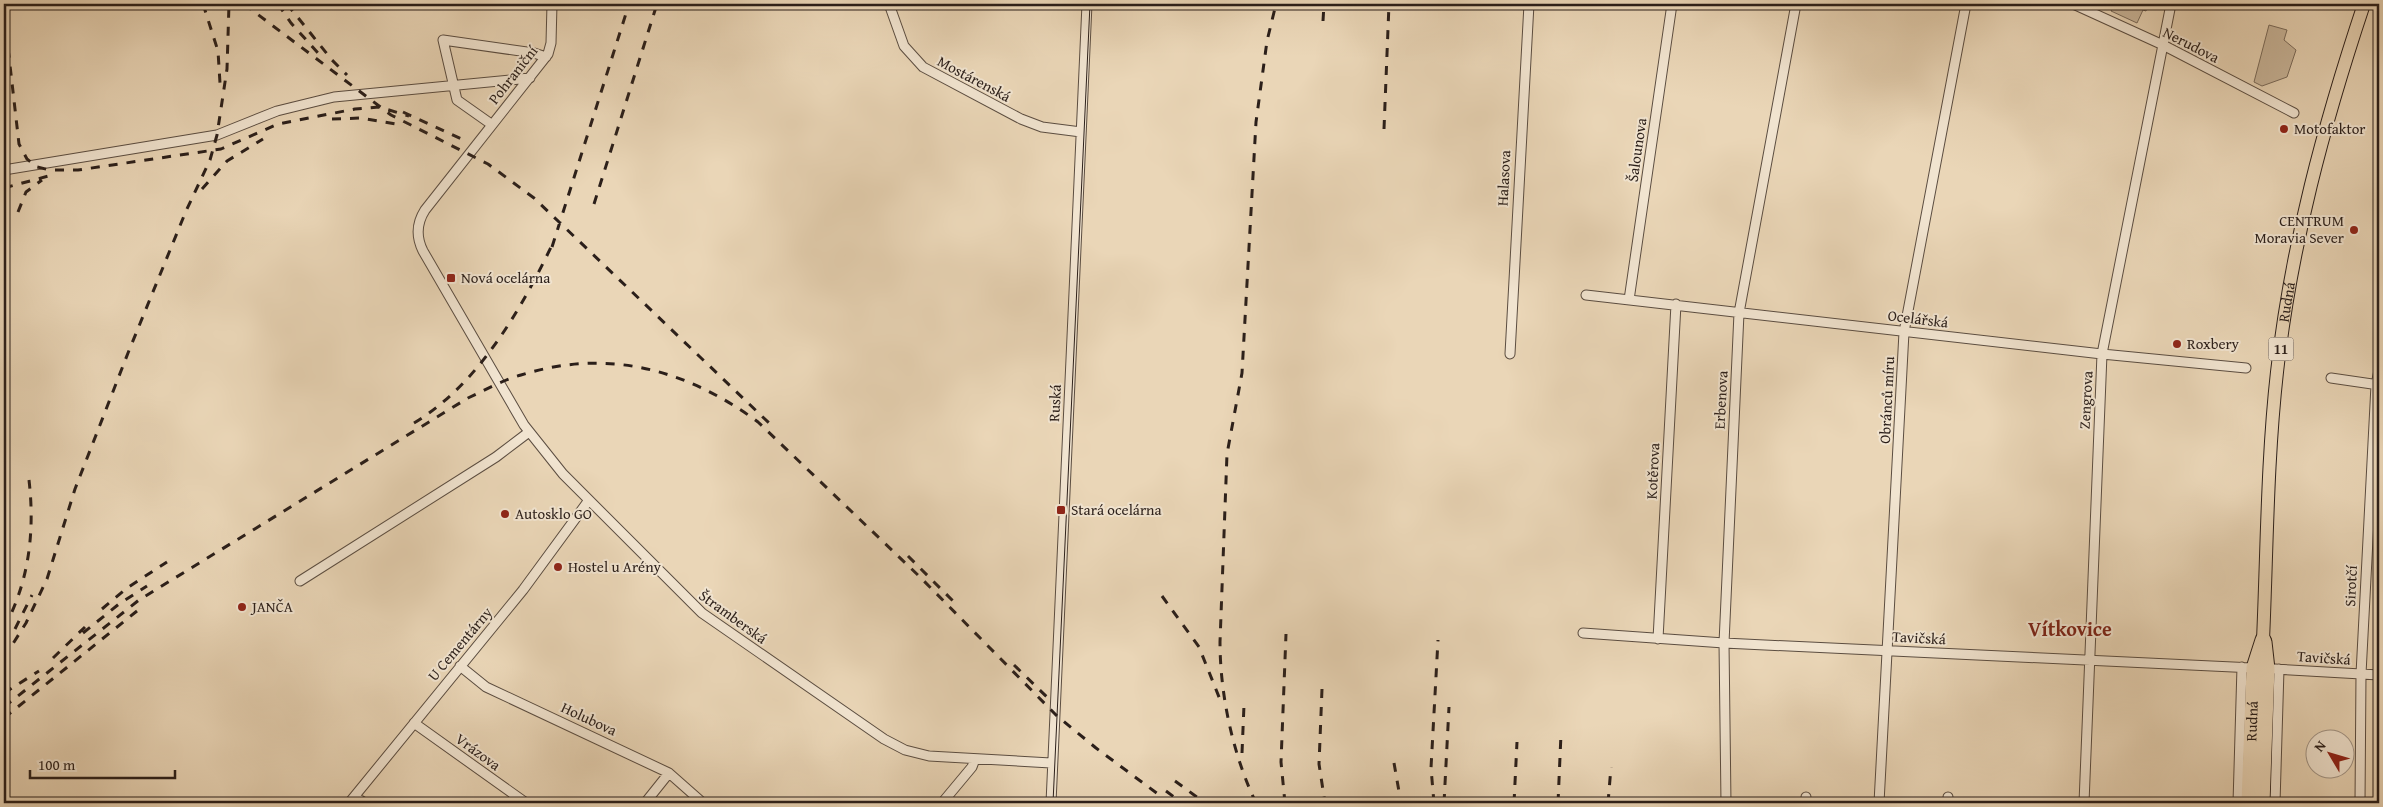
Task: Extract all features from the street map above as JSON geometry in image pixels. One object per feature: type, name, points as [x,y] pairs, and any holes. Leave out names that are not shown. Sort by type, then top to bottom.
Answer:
[{"type":"highway","name":"Rudná","points":[[2248,803],[2263,640]]},
{"type":"highway","name":"Rudná","points":[[2260,668],[2262,803]]},
{"type":"main road","name":"Rudná","points":[[2263,640],[2271,436],[2290,285],[2319,149],[2364,4]]},
{"type":"street","name":"Pohraniční","points":[[484,356],[423,251],[418,237],[422,214],[468,153],[546,57],[550,48],[552,4]]},
{"type":"street","name":"Mostárenská","points":[[889,4],[904,46],[923,67],[1021,119],[1042,127],[1081,132]]},
{"type":"street","name":"Ruská","points":[[1051,803],[1051,763],[1087,4]]},
{"type":"street","name":"Halasova","points":[[1510,354],[1529,4]]},
{"type":"street","name":"Šalounova","points":[[1629,300],[1672,4]]},
{"type":"street","name":"Erbenova","points":[[1726,803],[1724,643],[1739,313],[1796,4]]},
{"type":"street","name":"Obránců míru","points":[[1879,803],[1904,332],[1966,4]]},
{"type":"street","name":"Nerudova","points":[[2073,4],[2162,45],[2294,113]]},
{"type":"street","name":"Zengrova","points":[[2084,803],[2088,661],[2102,354],[2171,4]]},
{"type":"street","points":[[491,124],[457,100],[452,86],[443,40],[534,53],[546,57]]},
{"type":"street","points":[[4,170],[217,135],[277,111],[334,97],[530,78]]},
{"type":"street","name":"Ocelářská","points":[[1586,296],[1676,304],[1904,332],[2246,368]]},
{"type":"street","name":"Kotěrova","points":[[1658,638],[1676,304]]},
{"type":"street","name":"Štramberská","points":[[484,356],[529,432],[553,464],[702,613],[884,739],[920,754],[1051,763]]},
{"type":"street","name":"Sirotčí","points":[[2360,803],[2361,674],[2379,370]]},
{"type":"street","points":[[2331,378],[2378,385]]},
{"type":"street","points":[[300,582],[488,462],[529,432]]},
{"type":"street","name":"U Cementárny","points":[[352,800],[523,590],[589,500]]},
{"type":"street","name":"Tavičská","points":[[1583,633],[1724,643],[2379,675]]},
{"type":"street","name":"Holubova","points":[[460,666],[486,687],[633,754],[670,773],[703,803]]},
{"type":"street","points":[[2238,803],[2260,668]]},
{"type":"street","points":[[2260,668],[2275,803]]},
{"type":"street","name":"Vrázova","points":[[414,723],[526,803]]},
{"type":"street","points":[[942,803],[972,767],[975,759]]},
{"type":"street","points":[[645,803],[670,773]]},
{"type":"street","points":[[352,800],[365,803]]},
{"type":"shaded area","points":[[2115,4],[2148,4],[2146,11],[2143,10],[2137,23],[2111,11]]},
{"type":"shaded area","points":[[2269,25],[2287,30],[2284,40],[2296,50],[2287,77],[2262,86],[2254,82]]},
{"type":"tram line","points":[[1053,803],[1090,4]]},
{"type":"railway","points":[[203,4],[218,51],[220,83]]},
{"type":"railway","points":[[4,658],[26,623],[47,579],[75,489],[186,211],[210,160],[217,135],[227,69],[229,4]]},
{"type":"railway","points":[[244,4],[391,115],[488,164],[534,198],[769,423]]},
{"type":"railway","points":[[278,4],[291,23],[318,53]]},
{"type":"railway","points":[[287,4],[332,60],[347,75]]},
{"type":"railway","points":[[552,247],[629,4]]},
{"type":"railway","points":[[594,204],[657,4]]},
{"type":"railway","points":[[1256,803],[1241,765],[1229,724],[1222,683],[1220,642],[1227,454],[1242,373],[1256,122],[1267,41],[1276,4]]},
{"type":"railway","points":[[1323,21],[1324,4]]},
{"type":"railway","points":[[1384,129],[1389,4]]},
{"type":"railway","points":[[4,13],[19,144],[27,159],[37,167],[50,170],[78,170],[221,149],[278,124],[355,109],[379,107],[409,116]]},
{"type":"railway","points":[[403,112],[466,141]]},
{"type":"railway","points":[[332,119],[361,118],[402,125]]},
{"type":"railway","points":[[202,189],[227,161],[263,139]]},
{"type":"railway","points":[[4,188],[56,174]]},
{"type":"railway","points":[[18,212],[26,192],[42,180]]},
{"type":"railway","points":[[414,423],[459,388],[478,366],[513,318],[554,241]]},
{"type":"railway","points":[[4,707],[139,600],[468,398],[514,377],[553,367],[585,363],[615,364],[645,368],[703,388],[758,422],[920,577],[1056,715],[1096,748],[1170,803]]},
{"type":"railway","points":[[4,628],[19,593],[28,556],[31,519],[29,480]]},
{"type":"railway","points":[[4,515],[7,541],[4,575]]},
{"type":"railway","points":[[908,556],[954,602]]},
{"type":"railway","points":[[102,609],[127,588],[167,562]]},
{"type":"railway","points":[[83,633],[119,604],[147,586]]},
{"type":"railway","points":[[15,629],[32,595]]},
{"type":"railway","points":[[1162,596],[1199,647],[1221,702]]},
{"type":"railway","points":[[4,718],[137,611]]},
{"type":"railway","points":[[53,658],[85,627]]},
{"type":"railway","points":[[1285,803],[1281,762],[1286,634]]},
{"type":"railway","points":[[1434,803],[1431,768],[1438,640]]},
{"type":"railway","points":[[1014,665],[1048,698]]},
{"type":"railway","points":[[4,693],[39,671]]},
{"type":"railway","points":[[1322,689],[1319,764],[1325,803]]},
{"type":"railway","points":[[1242,753],[1244,705]]},
{"type":"railway","points":[[1444,803],[1449,707]]},
{"type":"railway","points":[[1558,803],[1561,734]]},
{"type":"railway","points":[[1514,803],[1517,742]]},
{"type":"railway","points":[[1394,763],[1401,803]]},
{"type":"railway","points":[[1608,803],[1611,767]]},
{"type":"railway","points":[[1175,781],[1205,803]]},
{"type":"railway","points":[[1166,791],[1182,803]]},
{"type":"place","name":"Motofaktor","points":[[2284,129]]},
{"type":"place","name":"CENTRUM Moravia Sever","points":[[2354,230]]},
{"type":"place","name":"Nová ocelárna","points":[[451,278]]},
{"type":"place","name":"Roxbery","points":[[2177,344]]},
{"type":"place","name":"Stará ocelárna","points":[[1061,510]]},
{"type":"place","name":"Autosklo GO","points":[[505,514]]},
{"type":"place","name":"Hostel u Arény","points":[[558,567]]},
{"type":"place","name":"JANČA","points":[[242,607]]},
{"type":"district","name":"Vítkovice","points":[[2070,629]]}]
